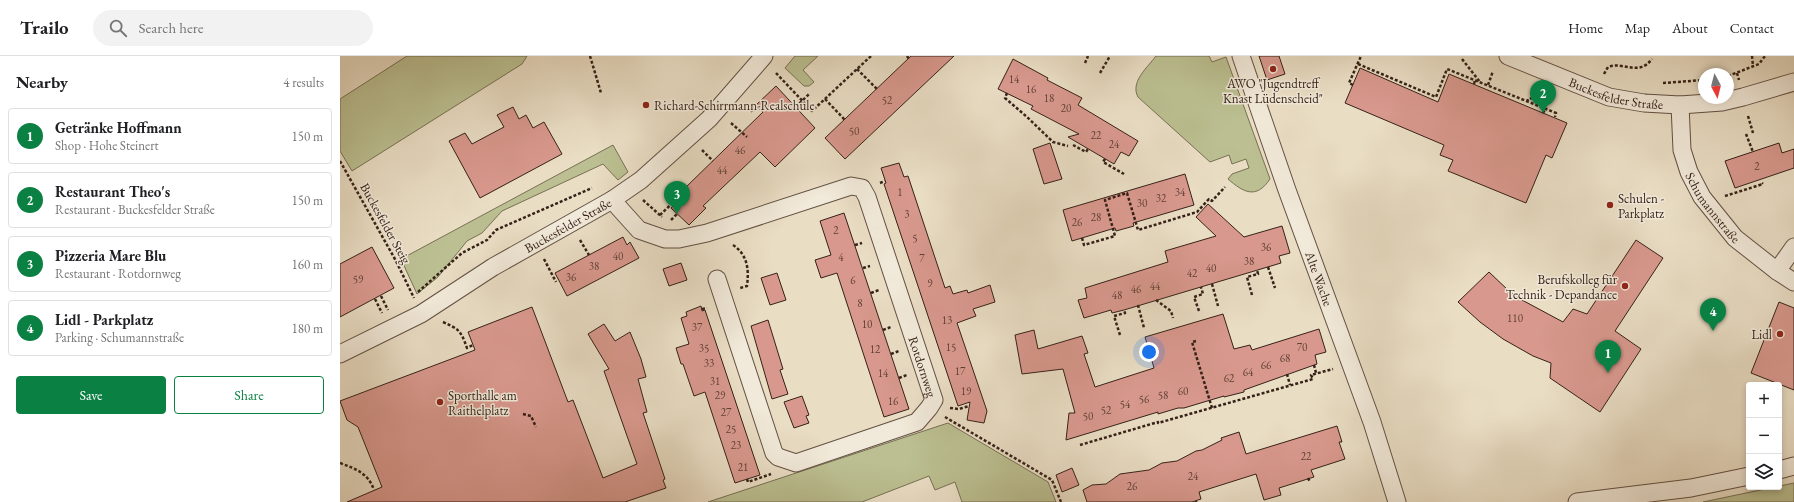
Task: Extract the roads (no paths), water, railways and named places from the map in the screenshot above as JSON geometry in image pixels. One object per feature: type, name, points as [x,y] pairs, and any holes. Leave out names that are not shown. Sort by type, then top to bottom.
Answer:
[{"type":"street","name":"Buckesfelder Straße","points":[[340,354],[421,314],[493,267],[612,200],[641,180],[689,139],[713,115],[764,56]]},
{"type":"street","name":"Alte Wache","points":[[1241,56],[1287,190],[1372,422],[1397,502]]},
{"type":"street","name":"Buckesfelder Straße","points":[[1508,56],[1609,97],[1644,103],[1680,105],[1735,99],[1794,82]]},
{"type":"street","name":"Schumannstraße","points":[[1680,105],[1682,150],[1684,160],[1702,196],[1735,238],[1777,271],[1794,282]]},
{"type":"street","name":"Rotdornweg","points":[[612,200],[635,226],[646,233],[665,239],[684,239],[707,233],[851,186],[862,188],[867,197],[934,400],[930,408],[917,422],[796,463],[778,457],[774,453],[717,279]]},
{"type":"street","points":[[1777,271],[1794,247]]},
{"type":"street","points":[[1782,469],[1794,466]]},
{"type":"street","points":[[1577,502],[1692,488],[1746,477]]},
{"type":"place","name":"AWO \"Jugendtreff Knast Lüdenscheid\"","points":[[1273,69]]},
{"type":"place","name":"Richard-Schirrmann-Realschule","points":[[646,105]]},
{"type":"place","name":"Restaurant Theo's","points":[[1543,113]]},
{"type":"place","name":"Schulen - Parkplatz","points":[[1610,205]]},
{"type":"place","name":"Pizzeria Mare Blu","points":[[677,214]]},
{"type":"place","name":"Berufskolleg für Technik - Depandance","points":[[1625,286]]},
{"type":"place","name":"Lidl - Parkplatz","points":[[1713,331]]},
{"type":"place","name":"Lidl","points":[[1780,334]]},
{"type":"place","name":"Getränke Hoffmann","points":[[1608,373]]},
{"type":"place","name":"Sporthalle am Raithelplatz","points":[[440,402]]}]
